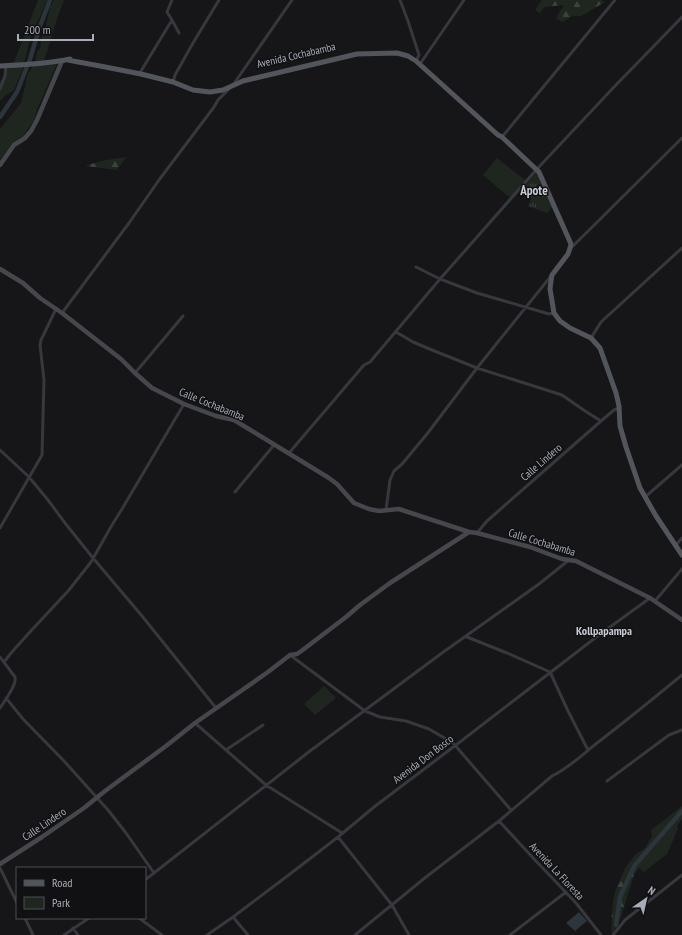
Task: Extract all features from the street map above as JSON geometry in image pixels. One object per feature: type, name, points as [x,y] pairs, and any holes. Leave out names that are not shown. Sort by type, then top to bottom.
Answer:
[{"type":"main road","name":"Avenida Cochabamba","points":[[3,66],[18,66],[65,60],[141,72],[173,81],[193,90],[210,92],[223,90],[234,82],[357,54],[392,52],[408,56],[419,61],[482,119],[501,133],[502,137],[537,169],[564,231],[570,241],[570,248]]},
{"type":"main road","points":[[570,248],[568,254],[552,275],[550,289],[554,313],[560,321],[570,328],[591,338],[600,348],[616,393],[619,408],[619,423],[640,488],[675,546],[682,554]]},
{"type":"street","points":[[172,0],[167,12],[179,33]]},
{"type":"street","points":[[173,81],[193,43],[219,0]]},
{"type":"street","points":[[62,313],[218,100],[234,82],[292,0]]},
{"type":"street","points":[[400,0],[417,48],[419,61]]},
{"type":"street","points":[[419,61],[464,0]]},
{"type":"street","points":[[502,137],[615,0]]},
{"type":"street","points":[[289,454],[364,365],[370,362],[440,279],[537,169],[682,17]]},
{"type":"street","points":[[141,72],[172,20]]},
{"type":"street","points":[[0,165],[14,145],[25,138],[31,131],[65,60]]},
{"type":"street","points":[[0,89],[5,76],[3,66]]},
{"type":"street","points":[[570,248],[682,138]]},
{"type":"street","points":[[591,338],[601,322],[682,248]]},
{"type":"street","points":[[416,267],[440,279],[477,293],[549,314],[554,313]]},
{"type":"street","name":"Calle Cochabamba","points":[[0,269],[23,283],[40,298],[62,313],[120,359],[152,388],[184,404],[216,416],[234,420],[329,478],[337,484],[354,503],[374,510],[399,509],[469,532],[477,532],[576,561],[652,600],[682,620]]},
{"type":"street","points":[[386,510],[390,480],[394,471],[402,464],[427,434],[477,368],[552,275]]},
{"type":"street","points":[[0,528],[42,455],[44,380],[40,345],[56,309]]},
{"type":"street","points":[[135,373],[183,316]]},
{"type":"street","points":[[396,332],[413,342],[477,368],[562,395],[601,421]]},
{"type":"street","points":[[4,662],[24,638],[69,590],[91,562],[184,404]]},
{"type":"street","name":"Calle Lindero","points":[[477,532],[487,521],[601,421],[614,410],[619,408]]},
{"type":"street","points":[[234,492],[274,445]]},
{"type":"street","points":[[0,450],[29,477],[93,558],[216,708]]},
{"type":"street","points":[[645,497],[682,465]]},
{"type":"street","name":"Calle Lindero","points":[[0,864],[42,837],[97,798],[194,723],[290,655],[297,654],[390,583],[469,532]]},
{"type":"street","points":[[675,546],[682,538]]},
{"type":"street","points":[[146,879],[365,711],[539,584],[569,560]]},
{"type":"street","name":"Avenida Don Bosco","points":[[207,935],[338,837],[374,807],[456,746],[599,635],[652,600],[682,569]]},
{"type":"street","points":[[466,636],[550,672],[588,750]]},
{"type":"street","points":[[290,655],[365,711],[380,716],[406,721],[423,727],[456,746],[511,810]]},
{"type":"street","points":[[0,657],[16,679],[0,708]]},
{"type":"street","points":[[355,935],[426,877],[499,821],[552,776],[588,750],[682,675]]},
{"type":"street","points":[[6,698],[23,719],[64,761],[97,798],[126,833],[154,874]]},
{"type":"street","points":[[194,723],[266,786],[342,833]]},
{"type":"street","points":[[226,750],[263,725]]},
{"type":"street","points":[[607,781],[666,737],[674,732],[682,730]]},
{"type":"street","name":"Avenida La Floresta","points":[[499,821],[576,903],[601,935]]},
{"type":"street","points":[[338,837],[392,905],[409,935]]},
{"type":"street","points":[[0,868],[16,901]]},
{"type":"street","points":[[613,935],[625,920],[682,875]]},
{"type":"street","points":[[510,935],[566,892]]},
{"type":"street","points":[[233,917],[248,935]]},
{"type":"street","points":[[25,919],[33,935]]},
{"type":"street","points":[[64,935],[87,919]]},
{"type":"street","points":[[140,919],[162,935]]},
{"type":"street","points":[[73,928],[78,935]]},
{"type":"green space","points":[[38,0],[47,0],[32,32],[22,71],[14,90],[0,101],[0,82],[7,69],[18,67],[13,65]]},
{"type":"green space","points":[[54,0],[64,0],[44,61],[35,62],[45,30],[50,7]]},
{"type":"green space","points":[[542,0],[601,0],[605,2],[581,16],[573,16],[562,22],[556,18],[564,5],[544,7],[540,13],[535,10]]},
{"type":"green space","points":[[57,64],[38,107],[34,120],[24,135],[12,144],[0,160],[0,129],[21,103],[27,75],[33,66]]},
{"type":"green space","points":[[126,157],[117,170],[85,166],[101,161]]},
{"type":"green space","points":[[497,158],[525,180],[510,198],[483,175]]},
{"type":"green space","points":[[537,172],[553,206],[547,213],[528,206],[531,199],[520,191]]},
{"type":"green space","points":[[324,686],[336,698],[315,715],[304,704]]},
{"type":"green space","points":[[682,806],[682,819],[677,826],[678,829],[667,854],[644,872],[639,868],[634,875],[625,868],[635,855],[645,848],[652,836],[651,830]]},
{"type":"green space","points":[[625,868],[634,875],[620,920],[612,934],[614,897]]},
{"type":"shaded area","points":[[579,912],[587,921],[575,931],[566,923]]},
{"type":"waterway","points":[[0,117],[17,92],[50,0]]},
{"type":"waterway","points":[[616,925],[620,897],[635,865],[682,811]]},
{"type":"district","name":"Apote","points":[[534,190]]},
{"type":"district","name":"Kollpapampa","points":[[604,631]]}]
